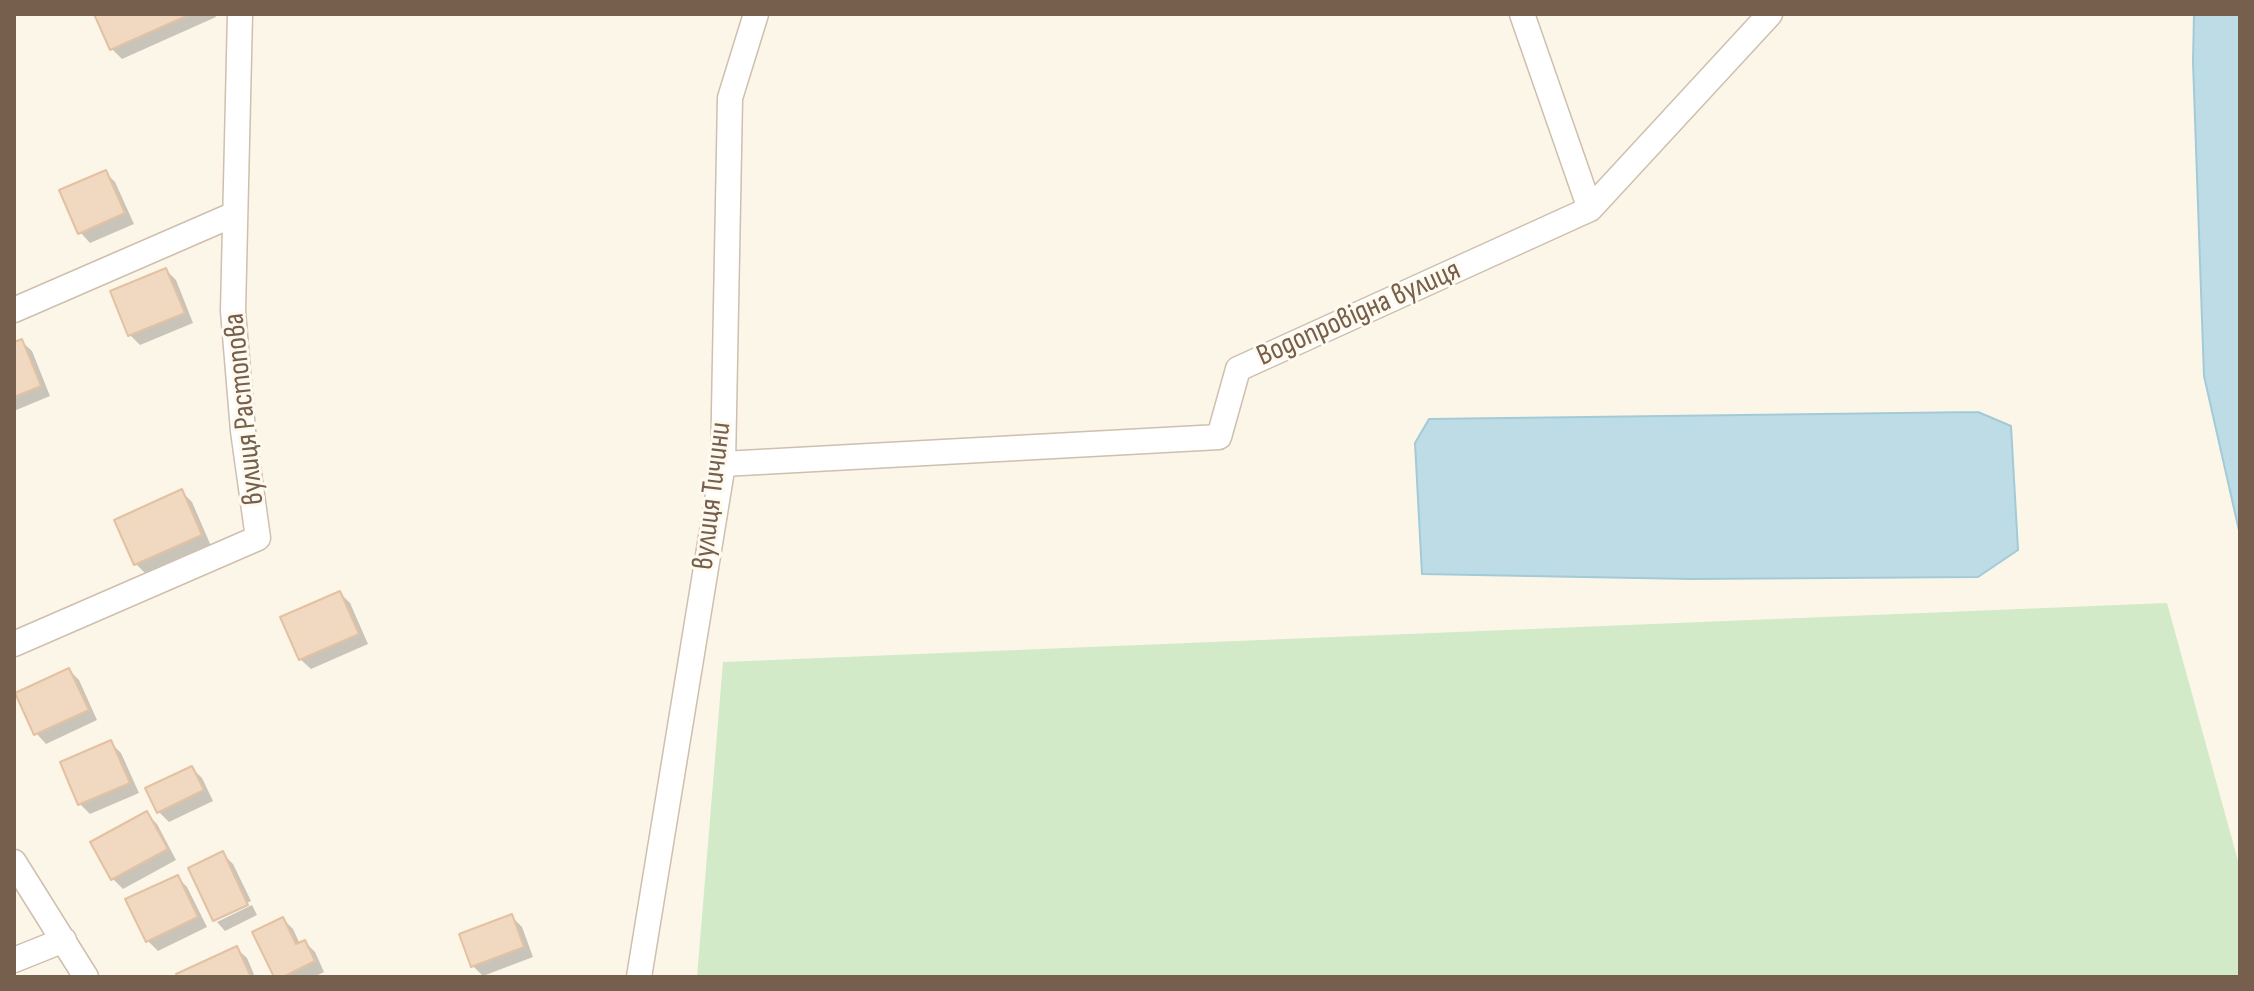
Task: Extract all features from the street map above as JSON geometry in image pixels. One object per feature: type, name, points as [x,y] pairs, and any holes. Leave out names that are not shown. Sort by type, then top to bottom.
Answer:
[{"type":"street","name":"вулиця Растопова","points":[[14,644],[258,538],[243,431],[233,311],[240,14]]},
{"type":"street","name":"вулиця Тичини","points":[[639,977],[723,464],[730,98],[756,14]]},
{"type":"street","points":[[1522,14],[1590,209],[1770,14]]},
{"type":"street","name":"Водопровідна вулиця","points":[[723,464],[1219,437],[1238,369],[1590,209]]},
{"type":"street","points":[[14,310],[235,214]]},
{"type":"street","points":[[14,862],[86,977]]},
{"type":"street","points":[[14,960],[64,940]]},
{"type":"green space","points":[[2167,603],[2240,868],[2240,977],[697,977],[723,662]]},
{"type":"water","points":[[2194,14],[2240,14],[2240,535],[2204,376]]},
{"type":"water","points":[[1978,412],[2011,426],[2018,550],[1978,577],[1691,579],[1422,574],[1415,443],[1429,419]]},
{"type":"building","points":[[94,14],[191,14],[110,50]]},
{"type":"building","points":[[106,170],[125,213],[78,234],[59,190]]},
{"type":"building","points":[[166,268],[185,313],[128,336],[110,291]]},
{"type":"building","points":[[22,339],[41,386],[14,397],[14,342]]},
{"type":"building","points":[[182,489],[202,535],[134,565],[114,520]]},
{"type":"building","points":[[340,591],[359,634],[299,660],[280,617]]},
{"type":"building","points":[[69,668],[89,710],[34,735],[15,693]]},
{"type":"building","points":[[111,740],[130,783],[78,805],[60,762]]},
{"type":"building","points":[[192,766],[204,790],[157,813],[145,788]]},
{"type":"building","points":[[147,811],[168,849],[111,880],[90,842]]},
{"type":"building","points":[[223,851],[248,905],[213,921],[188,868]]},
{"type":"building","points":[[178,875],[198,917],[146,942],[125,899]]},
{"type":"building","points":[[512,914],[524,947],[471,967],[459,934]]},
{"type":"building","points":[[283,917],[296,944],[305,940],[315,961],[283,977],[274,977],[252,932]]},
{"type":"building","points":[[237,946],[251,977],[177,977],[176,974]]}]
